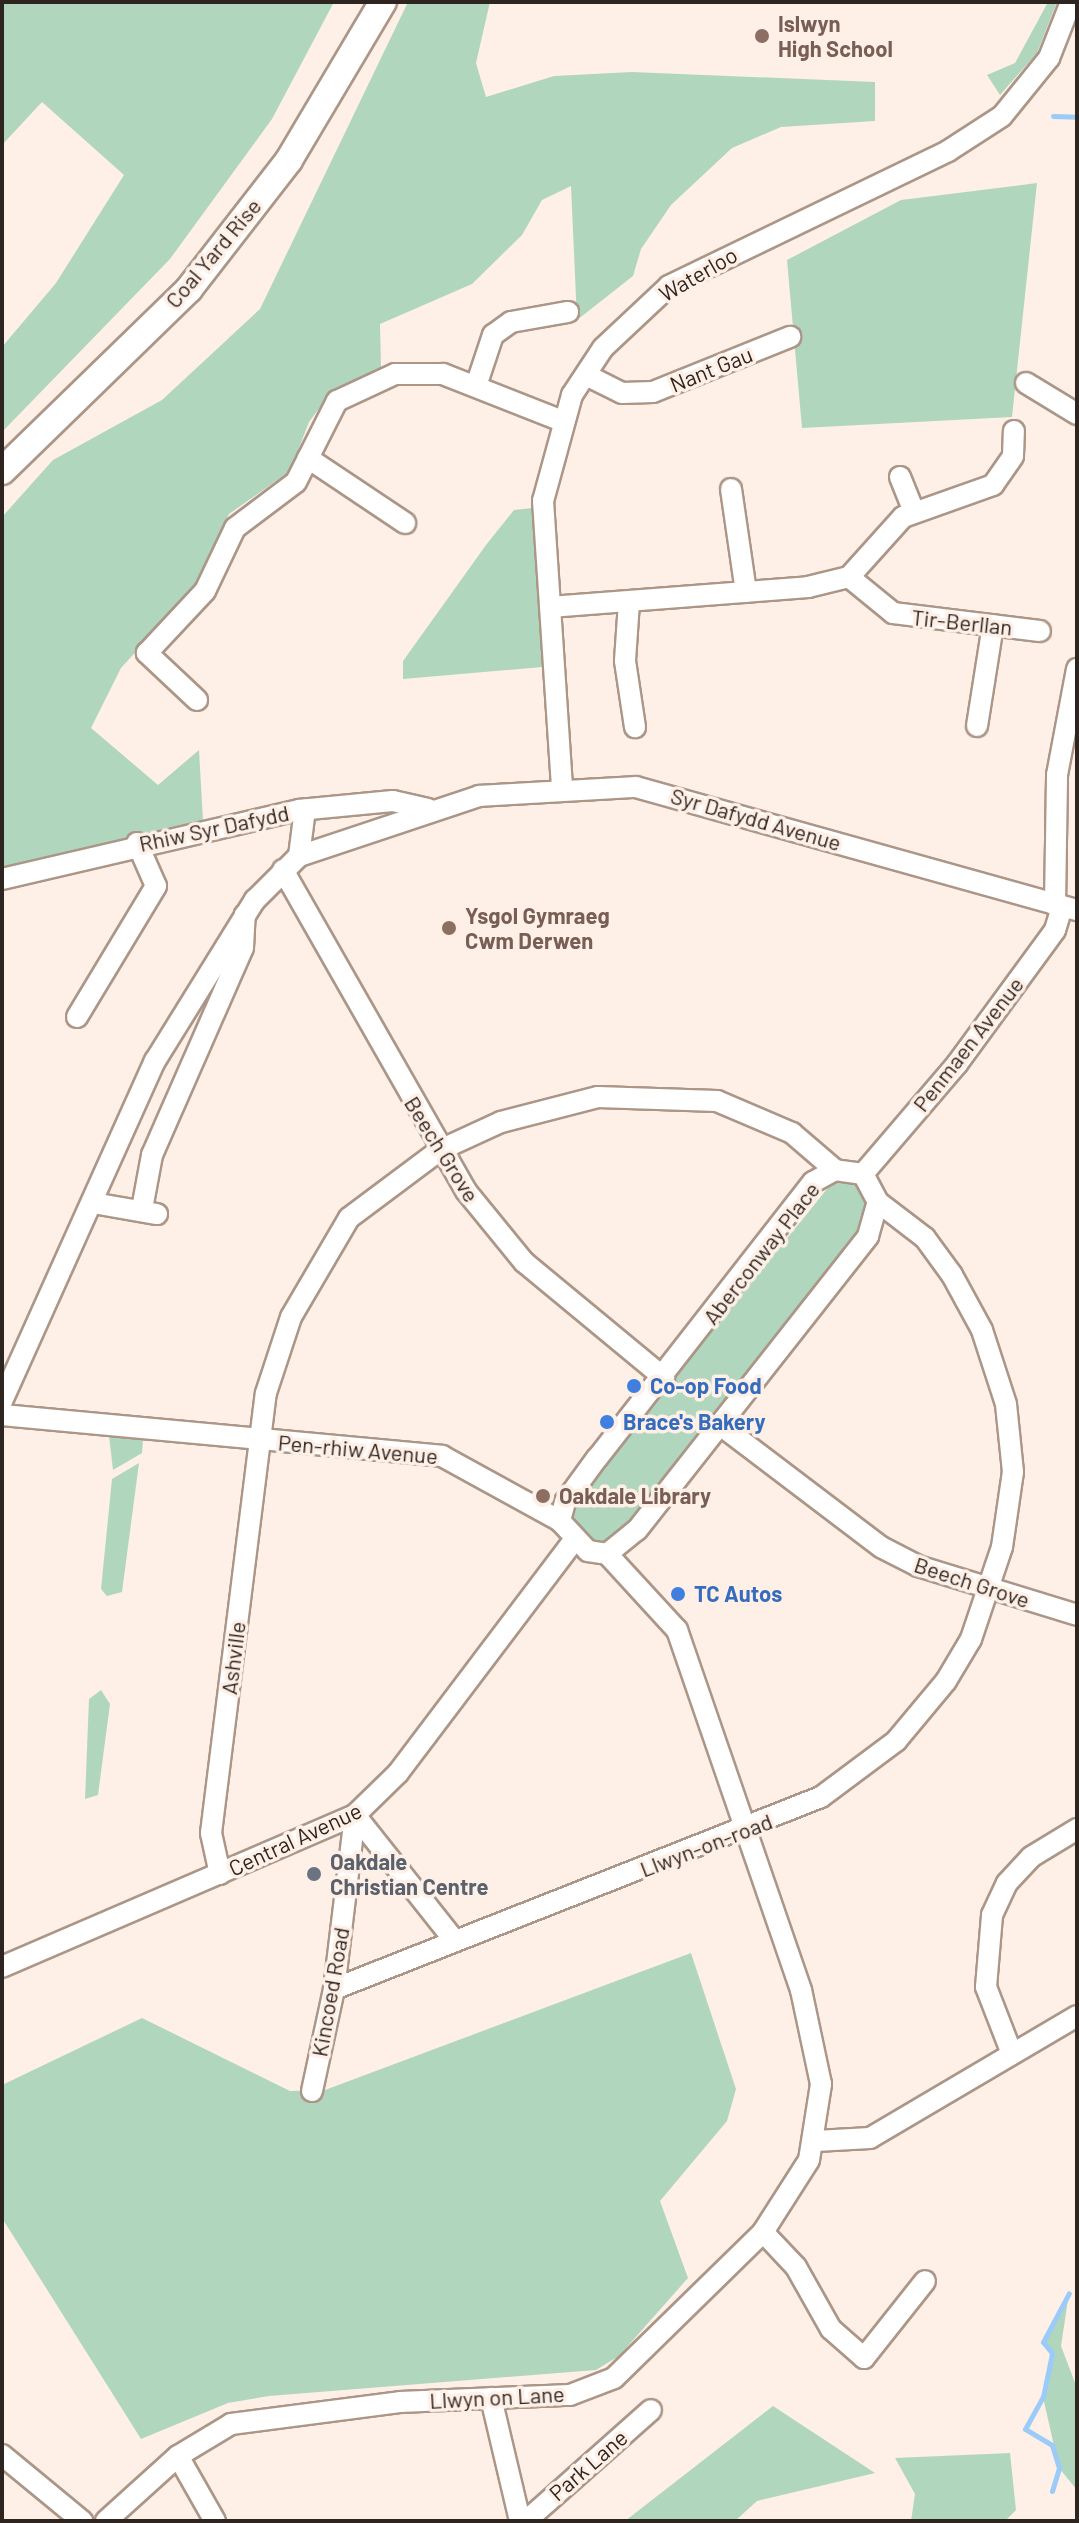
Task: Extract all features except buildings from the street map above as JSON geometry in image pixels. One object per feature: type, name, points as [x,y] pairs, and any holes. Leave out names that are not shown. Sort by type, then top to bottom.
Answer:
[{"type":"main road","name":"Coal Yard Rise","points":[[2,471],[189,289],[289,160],[383,2]]},
{"type":"street","name":"Waterloo","points":[[562,787],[543,501],[560,420],[603,348],[669,286],[948,151],[1002,116],[1049,58],[1071,2]]},
{"type":"street","points":[[477,383],[493,335],[511,322],[568,312]]},
{"type":"street","name":"Nant Gau","points":[[586,375],[622,393],[653,392],[790,337]]},
{"type":"street","points":[[197,700],[147,653],[205,591],[235,528],[296,482],[337,401],[395,374],[477,383],[560,420]]},
{"type":"street","points":[[1026,383],[1077,414]]},
{"type":"street","points":[[550,607],[746,592],[849,577],[888,531],[914,512],[993,485],[1013,456],[1014,431]]},
{"type":"street","points":[[308,458],[405,523]]},
{"type":"street","points":[[900,477],[914,512]]},
{"type":"street","points":[[731,489],[746,592]]},
{"type":"street","name":"Tir-Berllan","points":[[849,577],[893,613],[1040,631]]},
{"type":"street","points":[[629,602],[625,661],[635,727]]},
{"type":"street","points":[[977,726],[993,625]]},
{"type":"street","points":[[1065,908],[1068,812],[1057,775],[1077,669]]},
{"type":"street","name":"Syr Dafydd Avenue","points":[[428,809],[562,787],[668,793],[1065,908]]},
{"type":"street","name":"Rhiw Syr Dafydd","points":[[2,879],[137,843],[305,809],[393,801],[428,809]]},
{"type":"street","points":[[299,856],[305,809]]},
{"type":"street","points":[[2,1401],[155,1061],[245,915],[299,856],[428,809]]},
{"type":"street","points":[[77,1017],[156,886],[137,843]]},
{"type":"street","name":"Beech Grove","points":[[283,870],[294,899],[440,1150],[524,1262],[664,1378]]},
{"type":"street","name":"Penmaen Avenue","points":[[863,1174],[957,1064],[1055,930],[1065,908]]},
{"type":"street","points":[[93,1203],[150,1211],[152,1155],[243,948],[245,915]]},
{"type":"street","name":"Ashville","points":[[220,1874],[211,1833],[259,1439],[277,1355],[325,1252],[379,1190],[440,1150],[542,1108],[656,1094],[744,1111],[792,1133],[835,1170]]},
{"type":"street","name":"Aberconway Place","points":[[560,1521],[565,1502],[813,1182],[835,1170],[863,1174]]},
{"type":"street","points":[[607,1554],[625,1543],[868,1236],[878,1202],[863,1174]]},
{"type":"street","name":"Llwyn-on-road","points":[[334,1989],[745,1831],[821,1797],[896,1741],[946,1681],[991,1591],[1013,1472],[997,1371],[939,1255],[878,1202]]},
{"type":"street","name":"Pen-rhiw Avenue","points":[[2,1415],[460,1460],[560,1521],[574,1540]]},
{"type":"street","name":"Beech Grove","points":[[719,1424],[881,1547],[991,1591],[1077,1615]]},
{"type":"street","points":[[574,1540],[607,1554],[677,1630],[814,2040],[816,2141],[870,2138],[1077,2016]]},
{"type":"street","name":"Central Avenue","points":[[2,1967],[355,1815],[398,1773],[574,1540]]},
{"type":"street","points":[[355,1815],[455,1941]]},
{"type":"street","name":"Kincoed Road","points":[[312,2091],[334,1989],[355,1815]]},
{"type":"street","points":[[1012,2054],[986,1987],[992,1915],[1007,1883],[1031,1857],[1077,1829]]},
{"type":"street","name":"Llwyn on Lane","points":[[106,2521],[178,2456],[231,2424],[288,2413],[570,2395],[614,2378],[763,2232],[816,2141]]},
{"type":"street","points":[[763,2232],[796,2267],[831,2329],[864,2358],[925,2281]]},
{"type":"street","name":"Park Lane","points":[[491,2398],[523,2521],[651,2410]]},
{"type":"street","points":[[2,2455],[82,2521]]},
{"type":"street","points":[[178,2456],[215,2521]]},
{"type":"green space","points":[[2,2],[334,2],[272,119],[170,259],[2,432],[2,347],[56,283],[124,175],[42,102],[2,145]]},
{"type":"green space","points":[[408,2],[490,2],[476,63],[486,97],[554,76],[632,72],[875,82],[875,121],[781,127],[732,148],[671,205],[641,249],[633,276],[577,320],[571,186],[542,200],[522,235],[472,284],[380,324],[381,367],[332,391],[309,422],[290,471],[229,514],[194,588],[121,668],[91,728],[158,785],[199,750],[203,820],[2,871],[2,517],[53,460],[162,400],[260,309]]},
{"type":"green space","points":[[1048,2],[1057,2],[1037,53],[1000,95],[987,75],[1015,63]]},
{"type":"green space","points":[[1037,183],[1012,417],[802,428],[787,260],[901,200]]},
{"type":"green space","points":[[532,508],[543,667],[403,679],[403,661],[486,545],[514,510]]},
{"type":"green space","points":[[835,1179],[861,1186],[868,1197],[865,1225],[630,1525],[609,1542],[588,1541],[570,1522],[581,1493]]},
{"type":"green space","points":[[109,1436],[143,1440],[142,1453],[113,1470]]},
{"type":"green space","points":[[139,1463],[122,1592],[107,1596],[101,1589],[112,1479]]},
{"type":"green space","points":[[101,1690],[110,1704],[98,1795],[85,1799],[89,1699]]},
{"type":"green space","points":[[691,1953],[736,2089],[727,2121],[660,2201],[688,2278],[619,2356],[596,2370],[269,2396],[228,2403],[141,2439],[2,2218],[2,2085],[142,2018],[290,2091],[325,2090]]},
{"type":"green space","points":[[1069,2293],[1061,2346],[1077,2388],[1077,2490],[1059,2468],[1043,2397],[1052,2354],[1043,2342]]},
{"type":"green space","points":[[773,2406],[875,2473],[757,2501],[735,2521],[625,2521]]},
{"type":"green space","points":[[1010,2453],[1016,2510],[1005,2521],[911,2521],[915,2494],[895,2458]]},
{"type":"waterway","points":[[1053,116],[1077,117]]},
{"type":"waterway","points":[[1052,2491],[1059,2468],[1052,2445],[1025,2429],[1043,2397],[1052,2353],[1043,2342],[1069,2293]]},
{"type":"place","name":"Islwyn High School","points":[[762,36]]},
{"type":"place","name":"Ysgol Gymraeg Cwm Derwen","points":[[449,928]]},
{"type":"place","name":"Co-op Food","points":[[634,1386]]},
{"type":"place","name":"Brace's Bakery","points":[[607,1422]]},
{"type":"place","name":"Oakdale Library","points":[[543,1496]]},
{"type":"place","name":"TC Autos","points":[[678,1594]]},
{"type":"place","name":"Oakdale Christian Centre","points":[[314,1874]]}]
